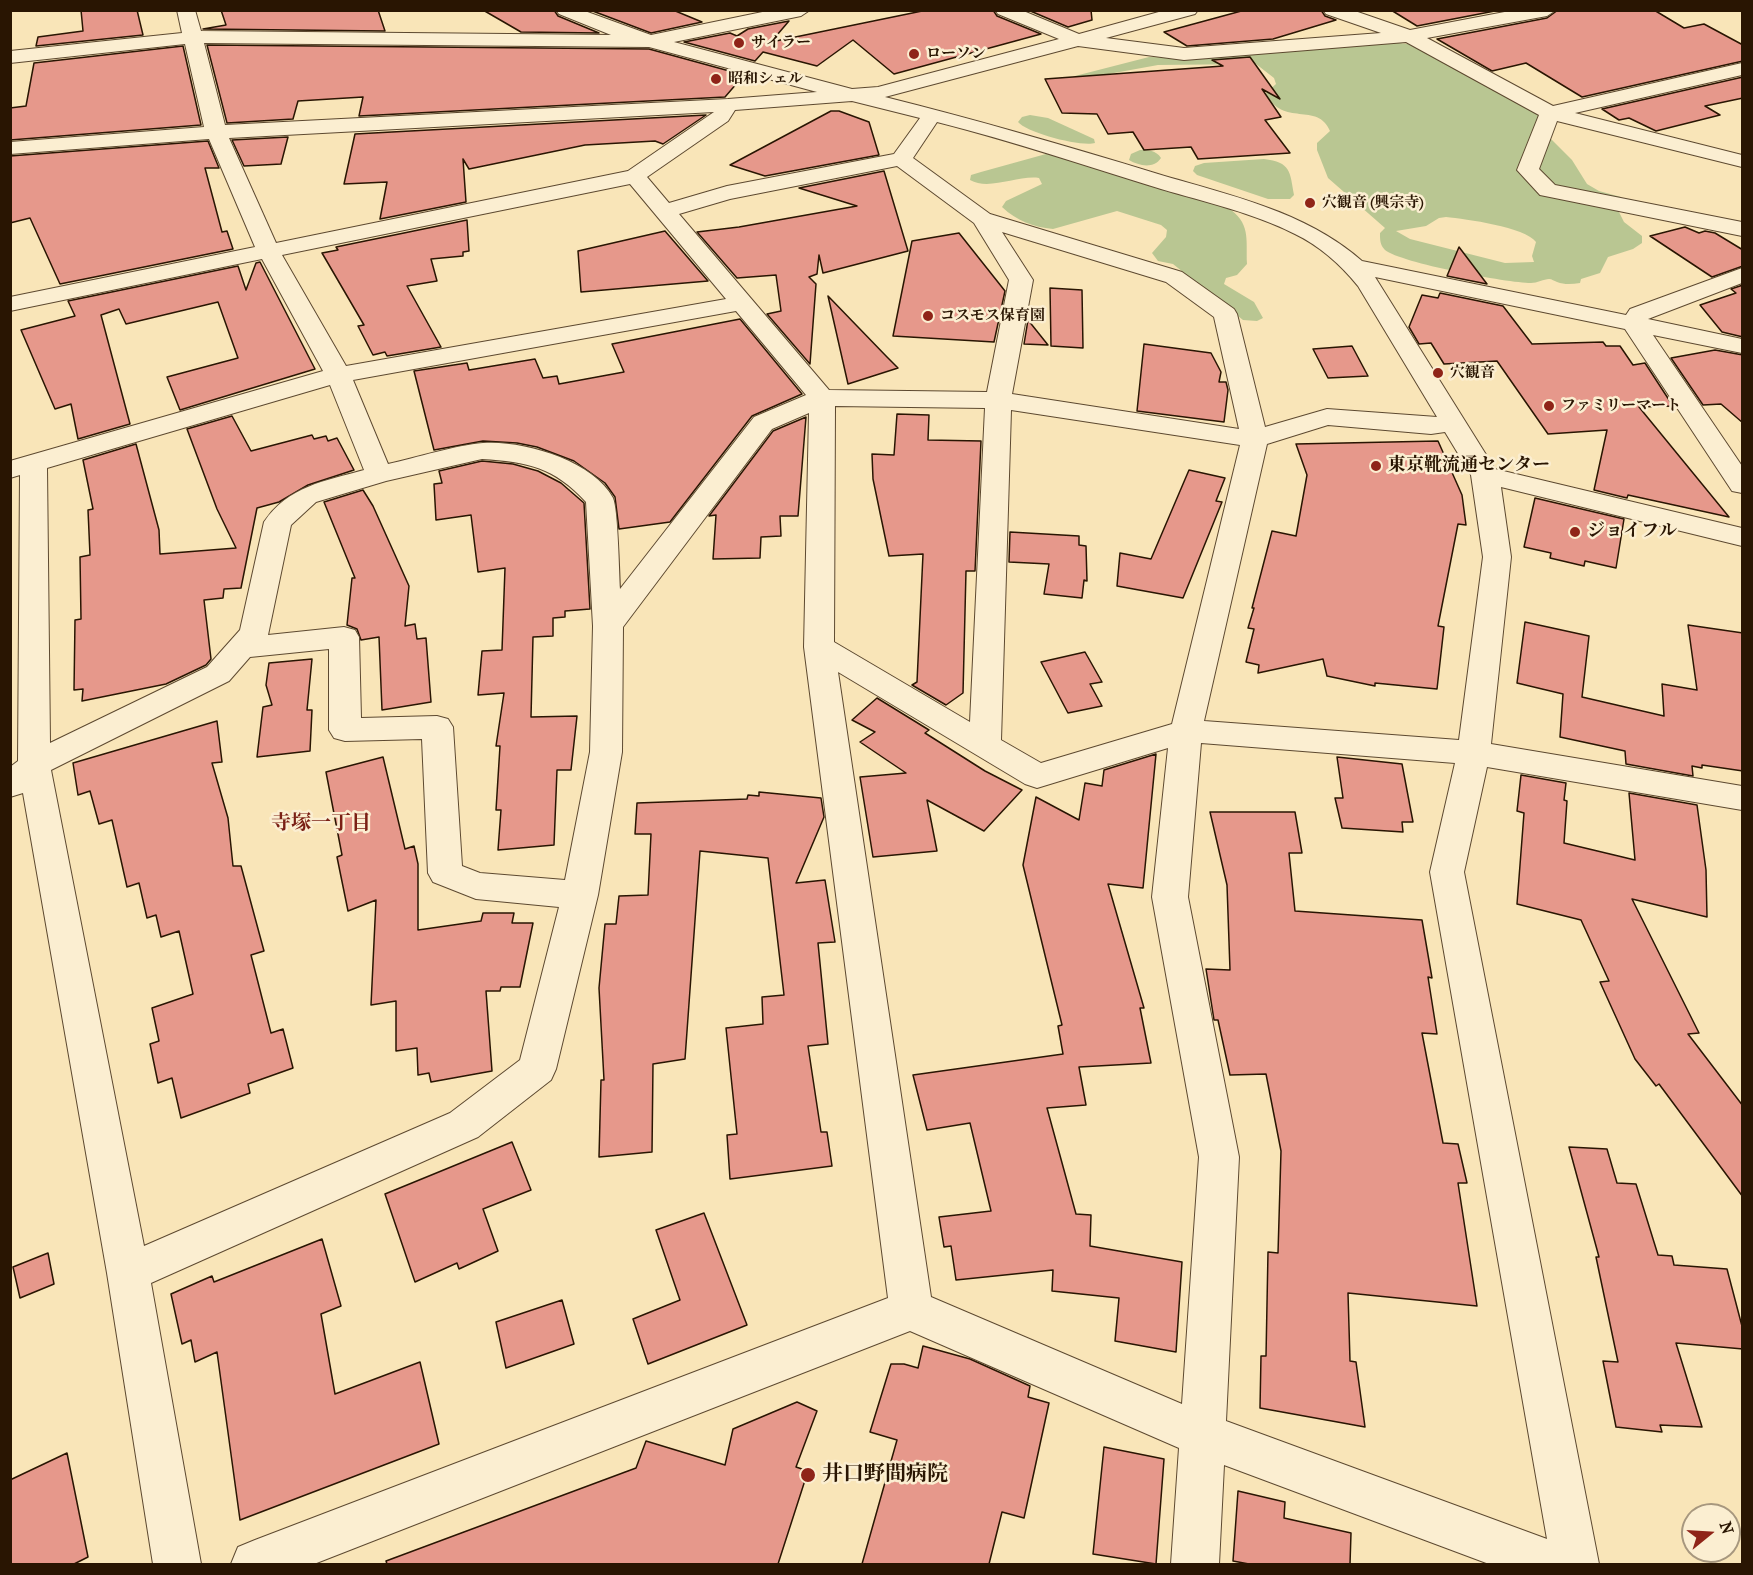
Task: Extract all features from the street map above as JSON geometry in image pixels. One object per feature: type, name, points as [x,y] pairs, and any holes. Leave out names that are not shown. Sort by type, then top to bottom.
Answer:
[{"type":"street","points":[[186,10],[216,132],[269,252],[338,375],[379,474]]},
{"type":"street","points":[[566,10],[608,28],[650,41],[996,131],[1272,217],[1311,234],[1335,249],[1354,266],[1368,284],[1485,475],[1493,513],[1497,557],[1474,753],[1447,872],[1575,1564]]},
{"type":"street","points":[[10,57],[193,38],[650,41],[801,10]]},
{"type":"street","points":[[1004,10],[1078,40],[1184,54],[1410,36],[1547,10]]},
{"type":"street","points":[[10,148],[216,132],[728,105],[879,93],[1190,10]]},
{"type":"street","points":[[1332,10],[1410,36],[1550,113],[1743,161]]},
{"type":"street","points":[[1550,113],[1743,69]]},
{"type":"street","points":[[10,304],[634,176],[721,117],[728,105]]},
{"type":"street","points":[[1550,113],[1528,170],[1548,190],[1743,230]]},
{"type":"street","points":[[664,211],[727,193],[901,159],[932,115]]},
{"type":"street","points":[[901,159],[982,219],[1174,277],[1225,314],[1255,439],[1186,732],[1170,897],[1219,1157],[1195,1564]]},
{"type":"street","points":[[634,176],[822,398],[819,647],[910,1310]]},
{"type":"street","points":[[982,219],[1021,280],[998,400],[985,744]]},
{"type":"street","points":[[1354,266],[1743,346]]},
{"type":"street","points":[[1633,323],[1640,314],[1743,275]]},
{"type":"street","points":[[177,1564],[128,1273],[22,775],[22,467],[338,375],[742,303]]},
{"type":"street","points":[[1633,323],[1743,485]]},
{"type":"street","points":[[608,626],[763,423],[822,398],[998,400],[1255,439],[1327,417],[1431,426],[1454,423]]},
{"type":"street","points":[[22,775],[218,674],[254,633],[278,522],[306,496],[379,474],[482,451],[517,453],[552,462],[579,478],[600,500],[608,626],[606,752],[580,895],[537,1069],[464,1125],[128,1273]]},
{"type":"street","points":[[1485,475],[1743,537]]},
{"type":"street","points":[[242,648],[344,637],[345,730],[437,727],[446,873],[476,886],[580,895]]},
{"type":"street","points":[[819,647],[1037,776],[1186,732],[1474,753],[1743,798]]},
{"type":"street","points":[[255,1564],[910,1310],[1203,1436],[1551,1564]]},
{"type":"green space","points":[[1391,42],[1416,45],[1538,114],[1549,137],[1572,160],[1587,184],[1599,191],[1621,197],[1622,202],[1618,210],[1624,222],[1642,236],[1642,243],[1633,249],[1608,257],[1600,273],[1581,279],[1580,283],[1571,284],[1549,279],[1531,283],[1501,280],[1411,261],[1385,250],[1380,233],[1385,228],[1328,178],[1317,150],[1317,143],[1330,131],[1324,122],[1317,117],[1281,109],[1273,103],[1266,93],[1276,84],[1274,78],[1256,64],[1158,65],[1070,81],[1075,76],[1149,57],[1198,58]],"holes":[[[1446,217],[1508,228],[1530,237],[1536,242],[1532,256],[1534,262],[1505,263],[1410,239],[1396,231],[1426,226],[1439,218]]]},
{"type":"green space","points":[[1030,115],[1048,118],[1094,139],[1095,143],[1078,143],[1055,138],[1018,122],[1022,117]]},
{"type":"green space","points":[[1140,150],[1149,150],[1161,158],[1150,165],[1137,164],[1129,160],[1131,154]]},
{"type":"green space","points":[[1046,154],[1057,155],[1227,207],[1235,213],[1246,232],[1247,264],[1237,275],[1226,278],[1224,284],[1254,302],[1263,318],[1257,321],[1243,320],[1173,264],[1158,261],[1152,253],[1166,237],[1167,230],[1161,225],[1117,211],[1053,229],[1039,227],[1019,220],[1002,207],[1006,201],[1042,184],[1039,178],[986,184],[970,180],[971,175]]},
{"type":"green space","points":[[1264,159],[1280,163],[1288,170],[1294,195],[1290,199],[1268,199],[1197,175],[1193,171],[1195,166],[1204,163]]},
{"type":"building","points":[[81,10],[137,10],[143,35],[36,46],[38,37],[83,31]]},
{"type":"building","points":[[221,10],[378,10],[385,31],[203,29],[226,25]]},
{"type":"building","points":[[483,10],[554,10],[558,16],[599,33],[521,32]]},
{"type":"building","points":[[590,10],[673,10],[702,22],[651,33]]},
{"type":"building","points":[[927,10],[993,10],[997,16],[1041,34],[894,74],[853,40],[817,66],[763,52],[755,61],[684,42],[730,33],[737,36],[748,29],[789,21],[771,42]]},
{"type":"building","points":[[1028,10],[1091,10],[1092,20],[1068,27]]},
{"type":"building","points":[[1245,10],[1321,10],[1325,16],[1336,20],[1273,39],[1187,46],[1164,32]]},
{"type":"building","points":[[1391,10],[1500,10],[1417,26]]},
{"type":"building","points":[[1558,10],[1654,10],[1684,28],[1704,24],[1743,45],[1743,61],[1582,97],[1526,63],[1492,71],[1437,39],[1547,18]]},
{"type":"building","points":[[207,45],[649,49],[744,75],[725,97],[359,116],[363,97],[298,101],[293,119],[227,123]]},
{"type":"building","points":[[183,46],[201,125],[10,140],[10,108],[26,106],[34,63]]},
{"type":"building","points":[[1250,57],[1280,99],[1262,89],[1281,117],[1265,120],[1290,153],[1198,159],[1191,147],[1144,150],[1133,132],[1108,134],[1097,114],[1062,113],[1045,79],[1223,66],[1212,60]]},
{"type":"building","points":[[1743,77],[1743,98],[1705,106],[1720,115],[1656,131],[1629,118],[1619,120],[1602,109]]},
{"type":"building","points":[[831,111],[839,111],[869,122],[879,155],[765,176],[730,165]]},
{"type":"building","points":[[706,115],[663,144],[655,141],[585,145],[469,169],[463,159],[466,202],[380,219],[387,182],[344,184],[355,134]]},
{"type":"building","points":[[288,137],[281,164],[244,166],[232,140]]},
{"type":"building","points":[[208,141],[219,168],[205,168],[222,232],[227,231],[233,249],[60,284],[30,218],[10,223],[10,156]]},
{"type":"building","points":[[884,171],[908,251],[823,273],[819,255],[817,274],[809,277],[816,284],[810,364],[767,314],[781,311],[776,275],[737,278],[697,232],[739,227],[857,206],[799,188]]},
{"type":"building","points":[[467,220],[469,251],[463,252],[463,256],[431,259],[437,281],[407,286],[441,347],[387,356],[385,352],[373,355],[358,326],[364,325],[322,253],[338,250],[336,247]]},
{"type":"building","points":[[1685,227],[1699,233],[1705,231],[1715,233],[1743,250],[1743,266],[1712,277],[1650,236]]},
{"type":"building","points":[[665,231],[708,281],[581,292],[578,251]]},
{"type":"building","points":[[959,233],[1005,291],[994,342],[893,336],[912,241]]},
{"type":"building","points":[[1459,247],[1487,284],[1447,276]]},
{"type":"building","points":[[260,262],[315,369],[180,410],[167,377],[238,358],[218,302],[126,324],[119,309],[101,315],[130,424],[78,439],[71,404],[55,409],[21,330],[75,316],[68,301],[238,266],[246,290],[256,263]]},
{"type":"building","points":[[1743,285],[1743,337],[1722,332],[1700,305],[1736,293],[1731,289]]},
{"type":"building","points":[[1050,288],[1082,290],[1083,348],[1051,346]]},
{"type":"building","points":[[1440,293],[1503,306],[1532,344],[1603,342],[1606,346],[1620,346],[1633,365],[1645,363],[1673,406],[1639,407],[1729,517],[1594,490],[1607,430],[1548,434],[1497,361],[1444,364],[1431,343],[1419,344],[1409,327],[1422,295],[1438,298]]},
{"type":"building","points":[[828,296],[887,357],[898,368],[848,384]]},
{"type":"building","points":[[740,319],[802,394],[752,416],[670,522],[619,529],[615,497],[605,483],[574,461],[537,447],[483,441],[434,450],[414,371],[467,363],[469,370],[535,359],[543,378],[557,376],[559,384],[624,372],[612,344]]},
{"type":"building","points":[[1028,320],[1048,345],[1024,344]]},
{"type":"building","points":[[1144,344],[1211,353],[1221,372],[1219,382],[1226,382],[1228,390],[1224,422],[1137,411]]},
{"type":"building","points":[[1352,346],[1368,376],[1328,378],[1313,349]]},
{"type":"building","points":[[1715,350],[1743,355],[1743,423],[1721,404],[1703,405],[1671,358]]},
{"type":"building","points":[[897,414],[929,415],[928,440],[981,441],[975,571],[966,571],[963,693],[946,705],[912,685],[917,682],[923,554],[889,556],[873,479],[872,454],[894,455]]},
{"type":"building","points":[[232,416],[251,451],[312,435],[314,439],[326,436],[328,441],[337,438],[354,470],[308,485],[279,502],[257,508],[241,588],[224,589],[223,598],[204,600],[211,659],[206,665],[166,684],[82,701],[83,689],[74,690],[75,620],[81,619],[80,557],[90,555],[88,510],[93,509],[83,460],[136,444],[159,530],[160,554],[236,548],[217,509],[187,429]]},
{"type":"building","points":[[806,417],[798,516],[780,516],[781,536],[761,537],[760,558],[713,559],[716,515],[709,516],[773,431]]},
{"type":"building","points":[[1438,441],[1462,495],[1466,525],[1458,524],[1438,626],[1444,627],[1437,689],[1375,683],[1375,686],[1327,676],[1323,659],[1258,673],[1259,665],[1246,662],[1254,629],[1248,628],[1272,531],[1296,536],[1307,475],[1296,444]]},
{"type":"building","points":[[482,461],[513,464],[538,471],[561,483],[584,503],[590,609],[565,611],[565,617],[553,618],[553,636],[533,637],[531,717],[577,716],[571,770],[557,770],[554,845],[498,850],[501,810],[496,810],[500,746],[496,746],[504,693],[478,695],[482,651],[502,650],[505,568],[478,572],[471,515],[436,520],[434,484],[442,483],[439,471]]},
{"type":"building","points":[[1189,470],[1225,478],[1216,501],[1222,502],[1183,598],[1117,586],[1120,553],[1151,559]]},
{"type":"building","points":[[363,490],[373,506],[409,586],[405,626],[415,624],[417,639],[426,638],[431,702],[382,710],[379,637],[361,640],[357,629],[347,625],[352,578],[355,578],[324,502]]},
{"type":"building","name":"ジョイフル","points":[[1535,498],[1624,519],[1616,568],[1585,561],[1584,566],[1550,558],[1551,553],[1524,547]]},
{"type":"building","points":[[1010,532],[1079,536],[1079,545],[1086,546],[1087,581],[1084,580],[1082,598],[1044,594],[1049,564],[1009,562]]},
{"type":"building","points":[[1525,622],[1589,636],[1582,697],[1664,716],[1662,684],[1697,690],[1688,625],[1743,633],[1743,771],[1702,765],[1702,768],[1692,766],[1693,776],[1626,764],[1625,751],[1560,737],[1563,694],[1517,683]]},
{"type":"building","points":[[1085,652],[1102,682],[1090,684],[1102,706],[1068,713],[1041,662]]},
{"type":"building","points":[[312,659],[307,710],[312,710],[310,751],[257,757],[263,707],[272,705],[266,685],[269,663]]},
{"type":"building","points":[[877,698],[929,730],[925,733],[985,771],[1022,790],[984,831],[927,800],[937,851],[873,857],[860,777],[906,773],[860,742],[875,732],[852,720]]},
{"type":"building","points":[[217,721],[222,762],[212,763],[228,818],[233,866],[241,866],[264,951],[251,955],[271,1033],[283,1029],[293,1068],[248,1084],[250,1093],[181,1118],[172,1078],[158,1083],[150,1044],[159,1041],[152,1008],[193,994],[179,931],[161,937],[156,915],[147,918],[139,883],[127,887],[112,820],[99,824],[90,791],[78,795],[73,763]]},
{"type":"building","points":[[1156,754],[1143,888],[1108,884],[1144,1008],[1140,1008],[1151,1063],[1079,1067],[1086,1105],[1047,1108],[1076,1214],[1091,1215],[1090,1246],[1182,1262],[1176,1352],[1115,1341],[1119,1298],[1052,1291],[1053,1270],[956,1280],[951,1246],[944,1247],[939,1217],[991,1211],[970,1123],[927,1130],[913,1075],[1063,1054],[1058,1026],[1062,1025],[1023,865],[1036,797],[1079,820],[1085,783],[1102,786],[1104,770]]},
{"type":"building","points":[[383,757],[405,849],[414,846],[418,864],[418,930],[481,921],[483,913],[514,913],[512,923],[533,923],[520,987],[501,987],[500,991],[486,991],[492,1071],[431,1082],[429,1073],[418,1075],[417,1048],[396,1051],[396,1001],[371,1005],[376,900],[348,911],[337,857],[342,855],[326,772]]},
{"type":"building","points":[[1337,757],[1402,764],[1413,822],[1402,822],[1403,832],[1342,828],[1335,798],[1343,798]]},
{"type":"building","points":[[1521,775],[1566,783],[1564,843],[1635,860],[1629,793],[1697,805],[1706,870],[1707,917],[1632,899],[1699,1033],[1688,1034],[1743,1106],[1743,1197],[1659,1084],[1656,1086],[1635,1059],[1600,982],[1609,981],[1581,920],[1517,904],[1524,813],[1517,811]]},
{"type":"building","points":[[759,792],[821,798],[824,817],[796,883],[825,880],[835,942],[818,943],[828,1044],[808,1046],[821,1132],[827,1132],[832,1166],[730,1179],[727,1135],[737,1134],[726,1028],[763,1024],[762,997],[784,995],[768,858],[700,851],[685,1059],[653,1064],[652,1152],[599,1157],[601,1080],[604,1080],[599,988],[605,924],[616,924],[619,896],[648,895],[651,834],[635,834],[637,803],[747,799],[748,795],[759,796]]},
{"type":"building","points":[[1210,812],[1295,812],[1302,853],[1289,853],[1295,911],[1422,920],[1432,978],[1428,977],[1437,1034],[1422,1033],[1443,1143],[1458,1144],[1467,1183],[1458,1183],[1477,1306],[1348,1293],[1350,1361],[1356,1362],[1365,1427],[1260,1408],[1261,1356],[1266,1356],[1268,1252],[1278,1253],[1281,1151],[1266,1074],[1230,1075],[1218,1020],[1214,1020],[1206,969],[1230,970],[1227,885]]},
{"type":"building","points":[[512,1142],[531,1190],[483,1209],[498,1251],[459,1269],[457,1263],[415,1282],[385,1194]]},
{"type":"building","points":[[1569,1147],[1607,1149],[1617,1183],[1636,1184],[1658,1255],[1672,1256],[1674,1265],[1727,1269],[1743,1330],[1743,1349],[1676,1343],[1702,1427],[1660,1425],[1662,1432],[1616,1427],[1603,1361],[1618,1362],[1596,1257],[1599,1257]]},
{"type":"building","points":[[704,1213],[747,1325],[648,1364],[633,1319],[680,1300],[656,1230]]},
{"type":"building","points":[[322,1239],[341,1306],[321,1314],[335,1394],[420,1362],[439,1444],[240,1520],[217,1352],[195,1362],[191,1340],[182,1344],[171,1294],[212,1276],[214,1282]]},
{"type":"building","points":[[48,1253],[54,1284],[20,1298],[13,1267]]},
{"type":"building","points":[[562,1300],[574,1344],[506,1368],[496,1322]]},
{"type":"building","points":[[923,1346],[970,1359],[1030,1386],[1028,1397],[1049,1403],[1024,1518],[1002,1512],[989,1564],[862,1564],[897,1440],[870,1432],[891,1364],[904,1364],[918,1368]]},
{"type":"building","points":[[797,1402],[817,1411],[796,1467],[808,1471],[778,1564],[387,1564],[386,1561],[636,1468],[646,1441],[725,1465],[733,1429]]},
{"type":"building","points":[[1104,1447],[1164,1459],[1156,1564],[1093,1554]]},
{"type":"building","points":[[67,1453],[88,1557],[74,1564],[10,1564],[10,1480]]},
{"type":"building","points":[[1238,1491],[1285,1502],[1284,1518],[1351,1533],[1350,1564],[1249,1564],[1233,1561]]},
{"type":"place","name":"サイラー","points":[[739,43]]},
{"type":"place","name":"ローソン","points":[[914,54]]},
{"type":"place","name":"昭和シェル","points":[[716,79]]},
{"type":"place","name":"穴観音 (興宗寺)","points":[[1310,203]]},
{"type":"place","name":"コスモス保育園","points":[[928,316]]},
{"type":"place","name":"穴観音","points":[[1438,373]]},
{"type":"place","name":"ファミリーマート","points":[[1549,406]]},
{"type":"place","name":"東京靴流通センター","points":[[1376,466]]},
{"type":"place","name":"ジョイフル","points":[[1575,532]]},
{"type":"place","name":"井口野間病院","points":[[808,1475]]},
{"type":"district","name":"寺塚一丁目","points":[[321,824]]}]
